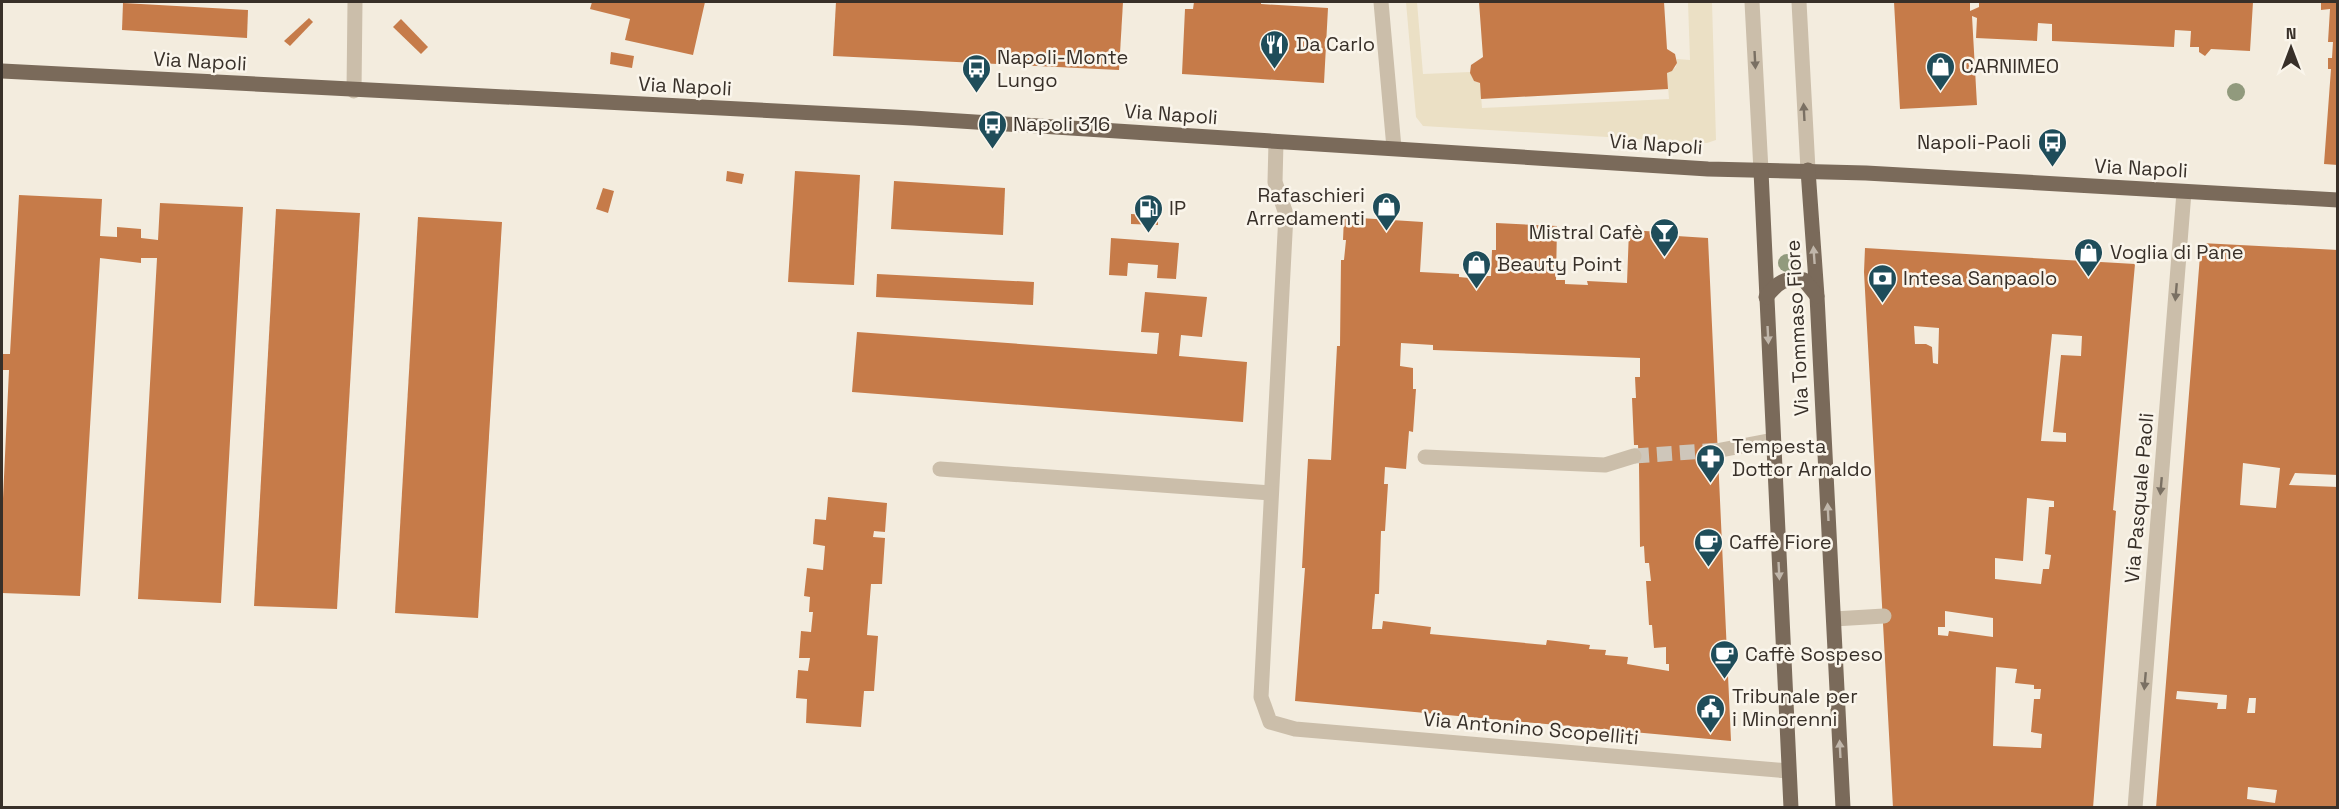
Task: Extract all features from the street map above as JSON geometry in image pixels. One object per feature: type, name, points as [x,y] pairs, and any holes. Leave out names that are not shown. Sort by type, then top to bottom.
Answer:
[{"type":"main road","name":"Via Napoli","points":[[2,71],[354,91],[913,117],[1276,142],[1761,171],[1808,170],[2337,200]]},
{"type":"main road","name":"Via Tommaso Fiore","points":[[1808,170],[1817,296],[1843,807]]},
{"type":"main road","name":"Via Tommaso Fiore","points":[[1761,171],[1791,807]]},
{"type":"main road","points":[[1766,297],[1779,282],[1791,278],[1804,280],[1817,296]]},
{"type":"street","points":[[354,91],[355,2]]},
{"type":"street","points":[[1382,2],[1394,148]]},
{"type":"street","points":[[1752,2],[1761,171]]},
{"type":"street","points":[[1799,2],[1808,170]]},
{"type":"street","points":[[940,469],[1271,493],[1286,214],[1275,182],[1276,142]]},
{"type":"street","name":"Via Pasquale Paoli","points":[[2135,807],[2184,192]]},
{"type":"street","points":[[1722,450],[1773,440]]},
{"type":"street","points":[[1425,458],[1605,465],[1634,456]]},
{"type":"street","name":"Via Antonino Scopelliti","points":[[1271,493],[1261,697],[1270,722],[1295,729],[1788,771]]},
{"type":"street","points":[[1834,619],[1884,616]]},
{"type":"shaded area","points":[[1406,2],[1417,2],[1423,74],[1470,72],[1474,81],[1480,83],[1482,108],[1669,99],[1667,73],[1676,67],[1677,59],[1690,60],[1688,2],[1712,2],[1716,140],[1707,143],[1423,126],[1416,117]]},
{"type":"building","points":[[592,2],[705,2],[693,55],[625,40],[630,19],[590,9]]},
{"type":"building","points":[[836,2],[1123,2],[1119,70],[833,56]]},
{"type":"building","points":[[1194,2],[1261,2],[1261,4],[1328,8],[1324,83],[1182,74],[1185,9],[1193,9]]},
{"type":"building","points":[[1479,2],[1664,2],[1667,49],[1675,54],[1677,63],[1672,71],[1667,73],[1668,89],[1481,99],[1480,83],[1474,81],[1470,73],[1471,65],[1483,57]]},
{"type":"building","points":[[1894,2],[1970,2],[1970,11],[1979,7],[1979,2],[2253,2],[2250,51],[2211,49],[2205,56],[2199,52],[2199,47],[2190,47],[2191,31],[2175,30],[2174,47],[2052,41],[2052,24],[2038,23],[2037,41],[1976,38],[1977,18],[1972,16],[1977,105],[1900,109]]},
{"type":"building","points":[[2321,2],[2338,2],[2338,165],[2324,164],[2331,69],[2328,69],[2328,58],[2332,58],[2333,42],[2328,42],[2330,9],[2321,10]]},
{"type":"building","points":[[123,3],[248,10],[247,38],[122,30]]},
{"type":"building","points":[[309,18],[313,22],[290,46],[284,41]]},
{"type":"building","points":[[401,19],[428,47],[421,54],[393,27]]},
{"type":"building","points":[[611,52],[634,56],[632,68],[610,64]]},
{"type":"building","points":[[727,171],[744,174],[742,184],[726,181]]},
{"type":"building","points":[[795,171],[860,175],[854,285],[788,282]]},
{"type":"building","points":[[894,181],[1005,188],[1003,235],[891,229]]},
{"type":"building","points":[[603,188],[614,191],[608,213],[596,209]]},
{"type":"building","points":[[19,195],[102,199],[100,236],[117,237],[117,227],[141,229],[141,238],[158,240],[160,203],[243,207],[221,603],[138,599],[157,258],[141,258],[141,263],[100,258],[80,596],[2,593],[2,520],[9,370],[2,370],[2,354],[10,354]]},
{"type":"building","points":[[276,209],[360,213],[337,609],[254,606]]},
{"type":"building","points":[[1131,214],[1158,215],[1158,225],[1131,224]]},
{"type":"building","points":[[418,217],[502,222],[478,618],[395,613]]},
{"type":"building","points":[[1344,217],[1423,222],[1420,272],[1459,274],[1459,277],[1480,279],[1483,276],[1491,276],[1492,250],[1496,250],[1496,223],[1557,226],[1556,280],[1565,280],[1565,284],[1588,285],[1587,281],[1627,283],[1629,230],[1708,238],[1731,741],[1295,701],[1305,568],[1302,568],[1308,459],[1331,460],[1337,346],[1340,346],[1341,260],[1344,260],[1346,240],[1343,240]],"holes":[[[1401,343],[1433,345],[1433,350],[1640,358],[1640,377],[1635,377],[1636,398],[1632,398],[1634,445],[1638,445],[1640,547],[1644,546],[1645,563],[1649,563],[1651,581],[1646,581],[1649,625],[1652,625],[1654,648],[1666,647],[1666,664],[1669,664],[1669,671],[1627,664],[1628,657],[1605,655],[1606,650],[1589,649],[1590,645],[1547,640],[1546,645],[1430,634],[1431,627],[1383,621],[1382,629],[1372,629],[1375,594],[1379,594],[1381,531],[1385,531],[1388,484],[1384,484],[1385,467],[1406,469],[1409,431],[1413,432],[1416,389],[1413,389],[1413,368],[1400,366]]]},
{"type":"building","points":[[1111,238],[1179,243],[1176,279],[1157,278],[1158,265],[1128,263],[1127,276],[1109,275]]},
{"type":"building","points":[[2201,243],[2338,250],[2338,475],[2295,473],[2289,485],[2338,487],[2338,808],[2156,808]],"holes":[[[2243,463],[2280,468],[2276,508],[2240,505]],[[2177,691],[2227,695],[2226,709],[2217,709],[2218,703],[2176,699]],[[2249,698],[2256,698],[2255,713],[2247,713]],[[2248,787],[2277,790],[2275,803],[2247,799]]]},
{"type":"building","points":[[1865,248],[2135,264],[2113,510],[2116,511],[2093,808],[1893,808],[1864,272]],"holes":[[[1914,326],[1939,328],[1938,364],[1933,363],[1932,347],[1926,344],[1915,344]],[[2052,334],[2082,336],[2081,356],[2061,355],[2053,432],[2066,433],[2066,442],[2041,441]],[[2027,498],[2054,501],[2054,507],[2049,507],[2045,554],[2051,555],[2049,569],[2043,569],[2041,584],[1995,579],[1995,558],[2023,561]],[[1945,611],[1993,618],[1993,637],[1949,631],[1948,636],[1938,635],[1938,627],[1945,627]],[[1996,667],[2017,669],[2015,683],[2034,685],[2034,689],[2041,689],[2040,699],[2034,699],[2031,732],[2042,734],[2041,748],[1993,746]]]},
{"type":"building","points":[[877,274],[1034,282],[1033,305],[876,297]]},
{"type":"building","points":[[1145,292],[1207,297],[1202,337],[1181,335],[1179,356],[1247,362],[1243,422],[852,392],[857,332],[1157,354],[1159,333],[1141,332]]},
{"type":"building","points":[[828,497],[887,503],[885,532],[874,531],[873,537],[885,538],[882,584],[871,584],[867,635],[878,636],[874,691],[864,691],[861,727],[806,723],[807,699],[796,698],[798,670],[808,671],[810,658],[799,658],[801,631],[811,632],[813,612],[809,612],[810,597],[804,596],[807,568],[823,570],[825,546],[813,544],[815,519],[826,520]]},
{"type":"tunnel","points":[[1634,456],[1721,450]]},
{"type":"place","name":"Da Carlo","points":[[1275,70]]},
{"type":"place","name":"CARNIMEO","points":[[1940,92]]},
{"type":"place","name":"Napoli-Monte Lungo","points":[[976,94]]},
{"type":"place","name":"Napoli 316","points":[[992,150]]},
{"type":"place","name":"Napoli-Paoli","points":[[2052,168]]},
{"type":"place","name":"Rafaschieri Arredamenti","points":[[1386,232]]},
{"type":"place","name":"IP","points":[[1148,234]]},
{"type":"place","name":"Mistral Cafè","points":[[1664,258]]},
{"type":"place","name":"Voglia di Pane","points":[[2089,278]]},
{"type":"place","name":"Beauty Point","points":[[1476,290]]},
{"type":"place","name":"Intesa Sanpaolo","points":[[1882,304]]},
{"type":"place","name":"Tempesta Dottor Arnaldo","points":[[1711,484]]},
{"type":"place","name":"Caffè Fiore","points":[[1708,568]]},
{"type":"place","name":"Caffè Sospeso","points":[[1724,680]]},
{"type":"place","name":"Tribunale per i Minorenni","points":[[1711,734]]}]
